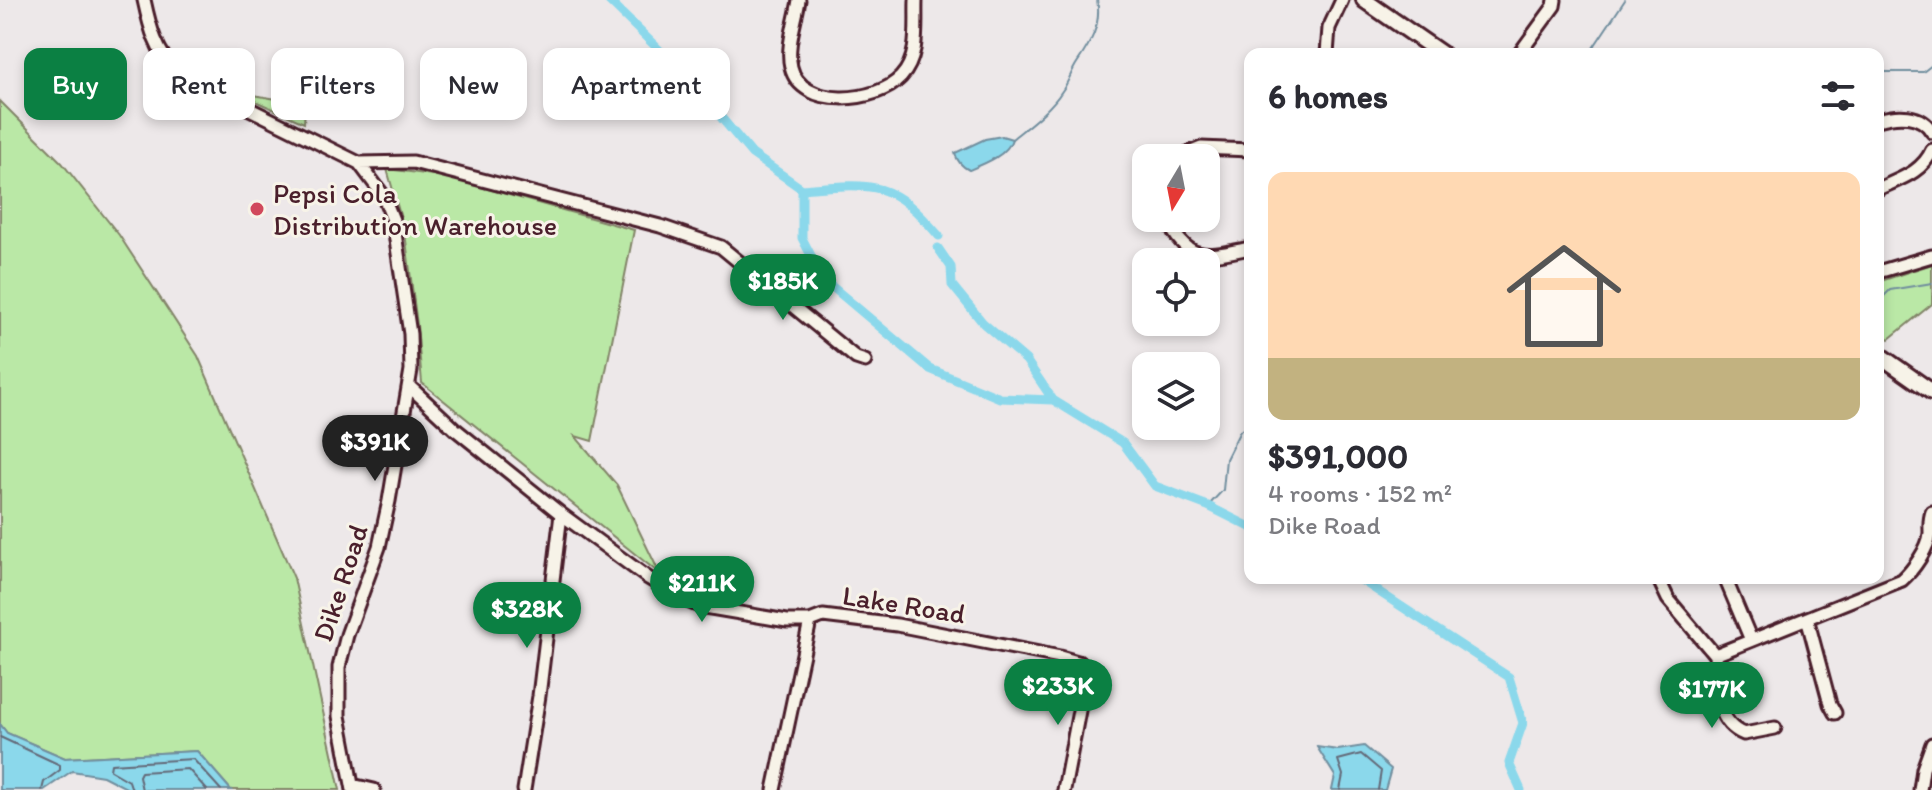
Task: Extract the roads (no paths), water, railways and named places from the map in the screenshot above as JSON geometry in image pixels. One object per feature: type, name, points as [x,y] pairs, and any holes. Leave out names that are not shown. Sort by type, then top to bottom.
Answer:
[{"type":"main road","points":[[1364,0],[1433,48]]},
{"type":"main road","points":[[1884,358],[1932,392]]},
{"type":"street","points":[[144,0],[156,46],[177,73],[359,163],[391,160],[426,165],[656,225],[721,247],[856,358],[865,361]]},
{"type":"street","points":[[799,0],[790,66],[796,80],[805,89],[840,99],[892,85],[902,77],[914,49],[916,0]]},
{"type":"street","points":[[1327,48],[1329,28],[1342,0]]},
{"type":"street","points":[[1523,48],[1554,6],[1555,0]]},
{"type":"street","points":[[1884,119],[1908,116],[1922,120],[1932,132]]},
{"type":"street","points":[[1220,149],[1244,150]]},
{"type":"street","points":[[1884,186],[1916,171],[1932,150]]},
{"type":"street","name":"Dike Road","points":[[352,788],[339,716],[339,667],[347,635],[379,547],[389,501],[409,386],[410,334],[393,220],[383,195],[359,163]]},
{"type":"street","points":[[1174,232],[1188,251],[1202,255],[1244,249]]},
{"type":"street","points":[[1884,270],[1932,256]]},
{"type":"street","name":"Lake Road","points":[[409,386],[455,429],[561,514],[648,578],[699,606],[787,621],[810,621],[823,616],[897,625],[1081,663],[1085,679],[1064,790]]},
{"type":"street","points":[[1715,655],[1902,580],[1912,571],[1931,535],[1932,512]]},
{"type":"street","points":[[524,790],[561,514]]},
{"type":"street","points":[[1661,584],[1668,599],[1715,655],[1718,699],[1728,724],[1744,734],[1775,728]]},
{"type":"street","points":[[1728,584],[1751,640]]},
{"type":"street","points":[[1807,618],[1835,713]]},
{"type":"street","points":[[774,790],[810,621]]},
{"type":"street","points":[[1920,790],[1923,769],[1932,745]]},
{"type":"street","points":[[352,788],[374,790]]},
{"type":"water","points":[[1002,136],[1012,139],[1010,145],[988,162],[969,170],[957,158],[955,153],[985,139]]},
{"type":"water","points":[[0,724],[7,733],[65,758],[197,751],[231,790],[130,790],[103,776],[72,771],[44,790],[0,790]]},
{"type":"water","points":[[1364,746],[1391,769],[1385,790],[1332,790],[1335,776],[1317,747],[1338,750]]},
{"type":"waterway","points":[[608,0],[686,76],[752,154],[802,189],[864,186],[893,194],[922,217],[939,236]]},
{"type":"waterway","points":[[1012,139],[1045,111],[1064,88],[1094,34],[1098,18],[1097,0]]},
{"type":"waterway","points":[[1593,48],[1625,0]]},
{"type":"waterway","points":[[1884,72],[1923,72],[1932,65]]},
{"type":"waterway","points":[[802,189],[802,238],[823,279],[930,369],[1000,398],[1053,400],[1123,443],[1155,486],[1208,506],[1244,524]]},
{"type":"waterway","points":[[938,248],[951,267],[952,285],[983,323],[1026,360],[1053,400]]},
{"type":"waterway","points":[[1884,296],[1890,290],[1932,283]]},
{"type":"waterway","points":[[1208,506],[1223,490],[1226,459],[1244,428]]},
{"type":"waterway","points":[[1367,584],[1509,677],[1523,723],[1509,763],[1521,790]]},
{"type":"place","name":"Pepsi Cola Distribution Warehouse","points":[[257,209]]}]
